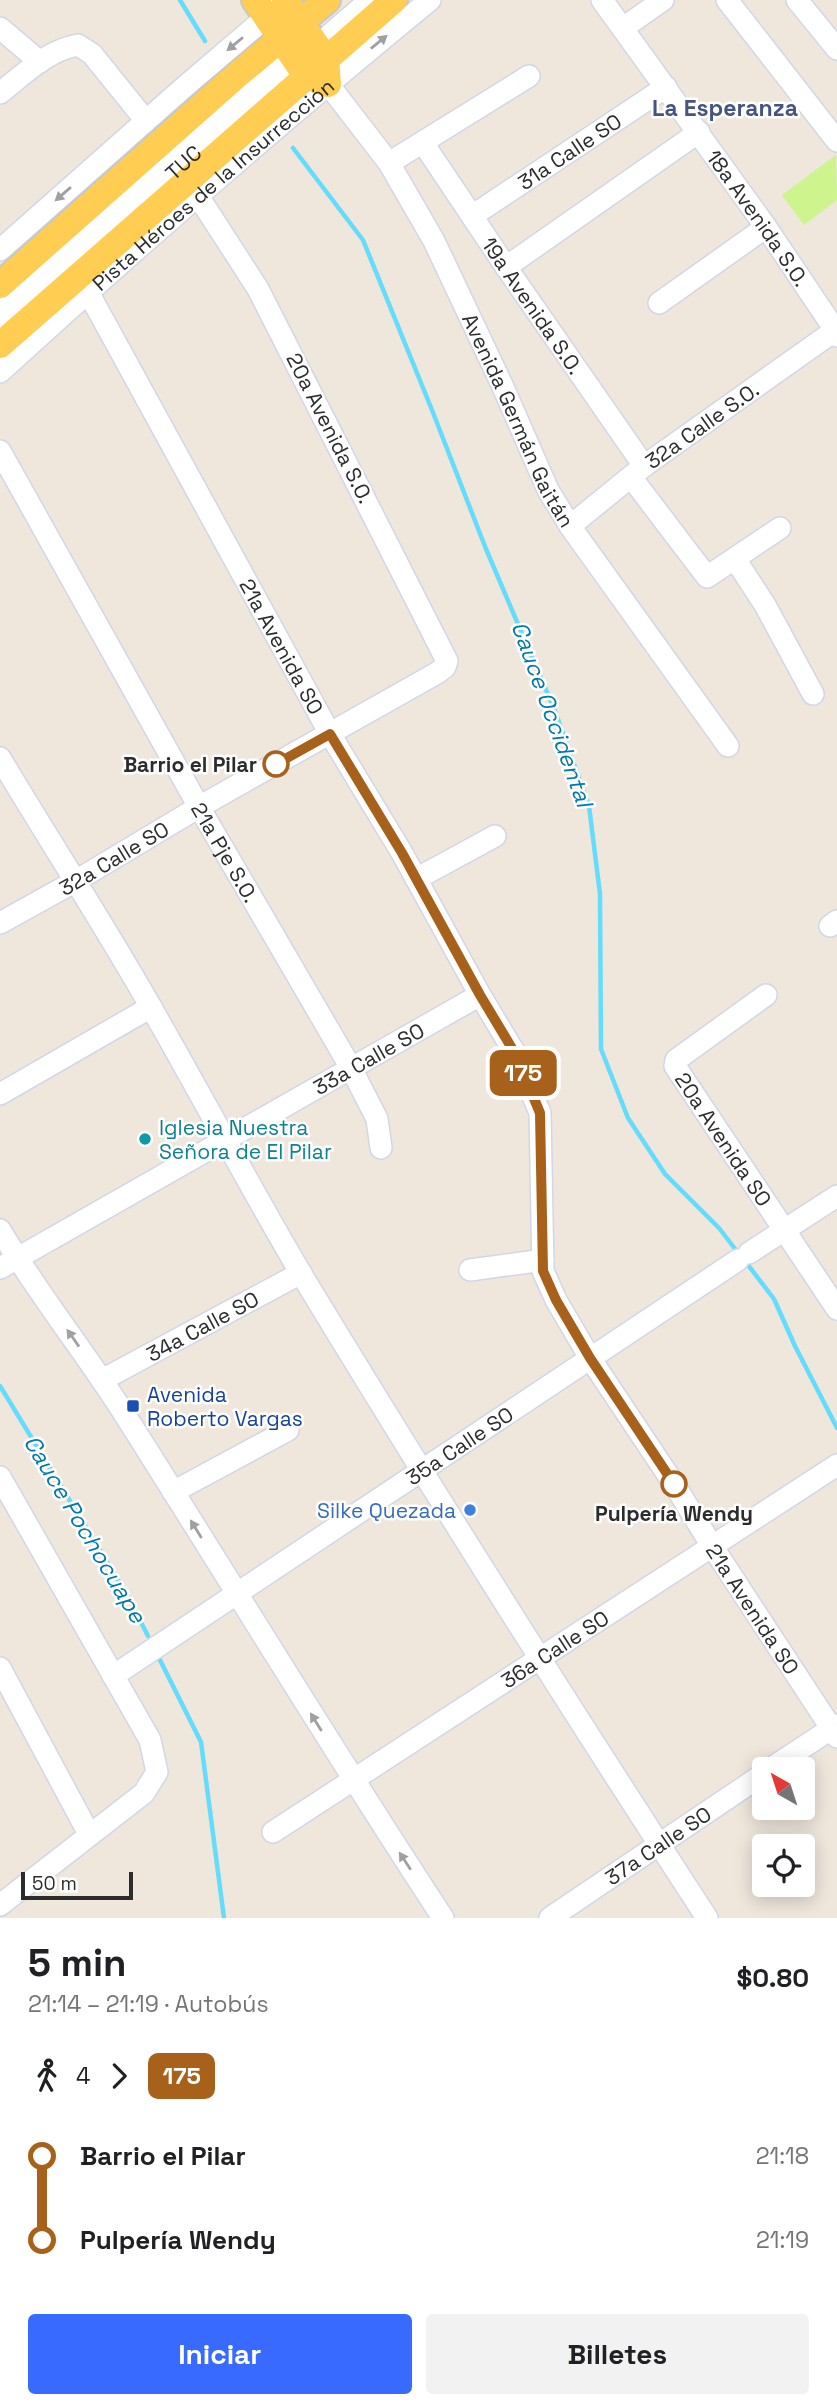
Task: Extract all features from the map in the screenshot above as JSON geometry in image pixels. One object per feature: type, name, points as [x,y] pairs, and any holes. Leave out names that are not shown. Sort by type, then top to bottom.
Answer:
[{"type":"main road","name":"Pista Héroes de la Insurrección","points":[[0,345],[327,0]]},
{"type":"main road","name":"Pista Héroes de la Insurrección","points":[[0,285],[295,35],[394,0]]},
{"type":"main road","points":[[0,361],[60,317]]},
{"type":"street","name":"TUC","points":[[0,306],[295,35],[350,0]]},
{"type":"street","name":"TUC","points":[[0,328],[295,35],[370,0]]},
{"type":"street","name":"Pista Héroes de la Insurrección","points":[[0,250],[146,121],[295,35],[430,0]]},
{"type":"street","name":"18a Avenida S.O.","points":[[601,0],[699,132],[836,332]]},
{"type":"street","points":[[623,29],[663,0]]},
{"type":"street","points":[[727,0],[837,141]]},
{"type":"street","points":[[797,0],[837,49]]},
{"type":"street","points":[[0,28],[40,62]]},
{"type":"street","name":"Pista Héroes de la Insurrección","points":[[0,372],[198,196],[295,35]]},
{"type":"street","name":"Avenida Germán Gaitán","points":[[295,35],[389,163],[434,242],[503,387],[548,490],[570,526],[728,746]]},
{"type":"street","points":[[0,93],[40,62],[64,47],[78,44],[92,54],[146,121]]},
{"type":"street","points":[[389,163],[529,76]]},
{"type":"street","name":"31a Calle SO","points":[[472,216],[666,87]]},
{"type":"street","points":[[506,267],[699,132]]},
{"type":"street","name":"19a Avenida S.O.","points":[[423,143],[707,578],[735,559]]},
{"type":"street","name":"20a Avenida S.O.","points":[[198,196],[258,289],[445,654],[445,667]]},
{"type":"street","points":[[659,303],[766,227]]},
{"type":"street","name":"21a Avenida SO","points":[[88,292],[330,734],[516,1055],[540,1113],[543,1271],[556,1300],[590,1358],[835,1730]]},
{"type":"street","name":"32a Calle S.O.","points":[[570,526],[637,471],[836,332]]},
{"type":"street","name":"21a Pje S.O.","points":[[0,451],[199,807],[351,1068],[377,1119],[381,1148]]},
{"type":"street","points":[[780,528],[735,559],[765,605],[813,694]]},
{"type":"street","name":"32a Calle SO","points":[[0,923],[445,667]]},
{"type":"street","points":[[0,758],[151,1007],[301,1273],[422,1472],[539,1659],[707,1918]]},
{"type":"street","points":[[416,879],[495,836]]},
{"type":"street","name":"33a Calle SO","points":[[8,1263],[480,995]]},
{"type":"street","name":"20a Avenida SO","points":[[766,995],[676,1060],[675,1066],[837,1309]]},
{"type":"street","points":[[0,1094],[151,1007]]},
{"type":"street","points":[[785,1229],[837,1196]]},
{"type":"street","name":"35a Calle SO","points":[[113,1676],[785,1229]]},
{"type":"street","points":[[0,1230],[8,1263],[102,1380],[352,1780],[443,1918]]},
{"type":"street","points":[[470,1270],[543,1260]]},
{"type":"street","name":"34a Calle SO","points":[[102,1380],[301,1273]]},
{"type":"street","points":[[173,1492],[288,1430]]},
{"type":"street","name":"36a Calle SO","points":[[273,1832],[837,1465]]},
{"type":"street","points":[[0,1477],[150,1740],[157,1772],[144,1793],[0,1905]]},
{"type":"street","points":[[0,1668],[89,1834]]},
{"type":"street","points":[[791,1757],[835,1730]]},
{"type":"street","name":"37a Calle SO","points":[[550,1918],[752,1782]]},
{"type":"green space","points":[[836,155],[837,200],[804,225],[782,195]]},
{"type":"waterway","name":"Cauce Occidental","points":[[180,0],[205,41]]},
{"type":"waterway","name":"Cauce Occidental","points":[[293,148],[363,240],[486,549],[555,711],[589,806],[600,894],[601,1049],[628,1118],[665,1174],[719,1228],[739,1254]]},
{"type":"waterway","name":"Cauce Occidental","points":[[745,1261],[774,1299],[837,1428]]},
{"type":"waterway","name":"Cauce Pochocuape","points":[[0,1386],[126,1593],[148,1636]]},
{"type":"waterway","name":"Cauce Pochocuape","points":[[159,1658],[201,1742],[224,1918]]},
{"type":"bus line","name":"175","points":[[276,764],[330,734],[402,853],[516,1055],[540,1113],[543,1271],[556,1300],[590,1358],[674,1484]]},
{"type":"place","name":"Barrio el Pilar","points":[[276,764]]},
{"type":"place","name":"Iglesia Nuestra Señora de El Pilar","points":[[145,1139]]},
{"type":"place","name":"Avenida Roberto Vargas","points":[[133,1406]]},
{"type":"place","name":"Pulpería Wendy","points":[[674,1484]]},
{"type":"place","name":"Silke Quezada","points":[[470,1510]]},
{"type":"district","name":"La Esperanza","points":[[725,108]]}]
